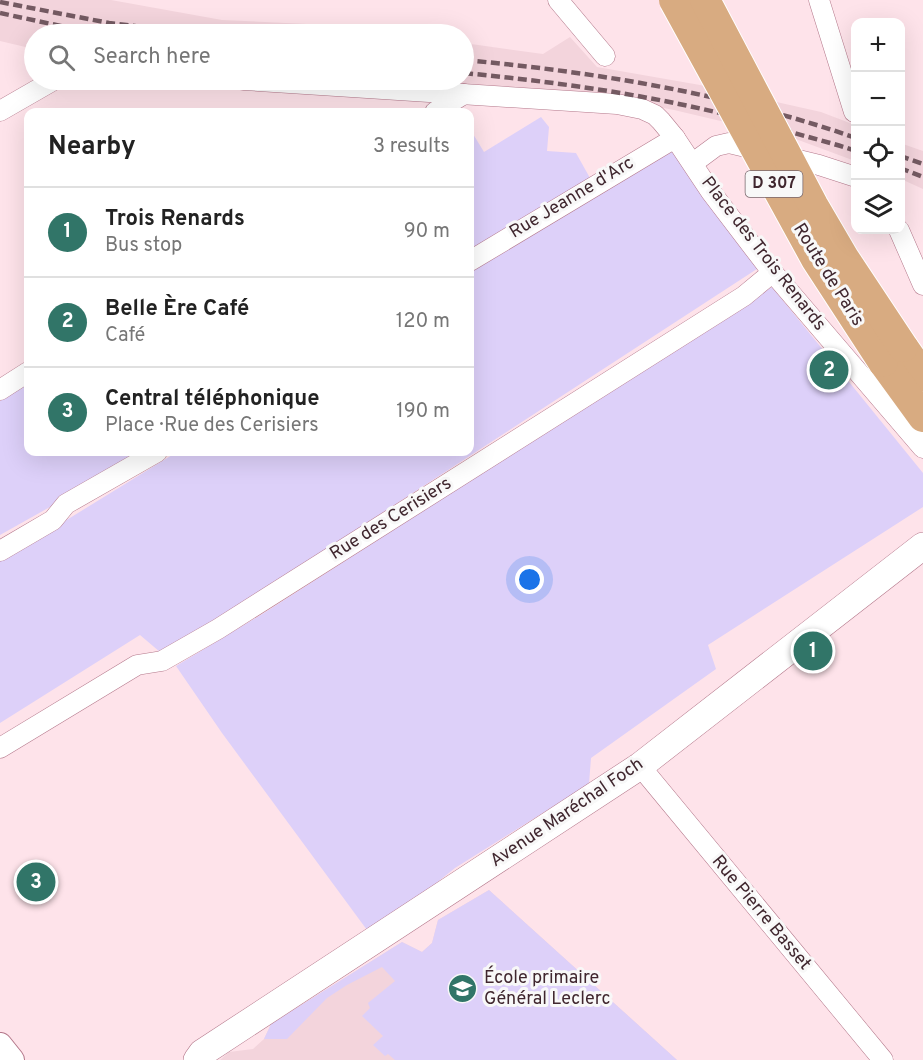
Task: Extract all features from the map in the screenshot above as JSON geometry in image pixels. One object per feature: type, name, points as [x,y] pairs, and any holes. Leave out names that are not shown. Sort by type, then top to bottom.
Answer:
[{"type":"main road","name":"Route de Paris","points":[[674,0],[810,249],[893,355],[923,376]]},
{"type":"main road","name":"Route de Paris","points":[[705,0],[813,206],[844,258],[923,417]]},
{"type":"main road","name":"Avenue Maréchal Foch","points":[[197,1060],[202,1053],[640,766],[923,546]]},
{"type":"street","points":[[558,0],[605,56]]},
{"type":"street","points":[[819,0],[851,102]]},
{"type":"street","points":[[0,111],[37,90]]},
{"type":"street","points":[[401,90],[617,104],[642,109],[655,115],[693,163]]},
{"type":"street","points":[[441,108],[464,94]]},
{"type":"street","name":"Rue Jeanne d'Arc","points":[[474,259],[675,138]]},
{"type":"street","name":"Place des Trois Renards","points":[[851,176],[819,165],[729,143],[716,146],[693,163],[711,192],[773,272],[923,448]]},
{"type":"street","points":[[901,234],[923,285]]},
{"type":"street","name":"Rue des Cerisiers","points":[[0,748],[137,665],[162,661],[218,629],[744,296],[773,272]]},
{"type":"street","points":[[0,390],[24,375]]},
{"type":"street","points":[[0,551],[53,520],[66,504],[150,456]]},
{"type":"street","name":"Rue Pierre Basset","points":[[640,766],[883,1060]]},
{"type":"street","points":[[0,1046],[12,1060]]},
{"type":"shaded area","points":[[0,0],[111,0],[222,20],[307,24],[24,24],[24,47],[0,41]]},
{"type":"shaded area","points":[[570,37],[597,67],[700,85],[821,112],[851,123],[851,160],[793,138],[674,110],[607,97],[474,85],[474,44],[543,54]]},
{"type":"shaded area","points":[[541,117],[549,127],[547,151],[576,153],[590,178],[474,249],[474,136],[484,152]]},
{"type":"shaded area","points":[[670,144],[760,267],[474,453],[474,266]]},
{"type":"shaded area","points":[[905,145],[923,151],[923,189],[905,181]]},
{"type":"shaded area","points":[[772,287],[923,473],[923,507],[708,645],[716,669],[591,758],[589,784],[455,868],[414,901],[367,930],[222,733],[176,666],[264,613]]},
{"type":"shaded area","points":[[24,386],[24,456],[138,456],[0,535],[0,401]]},
{"type":"shaded area","points":[[171,456],[470,456],[233,610],[160,652],[140,635],[0,723],[0,561]]},
{"type":"shaded area","name":"École primaire Général Leclerc","points":[[489,890],[677,1060],[220,1060],[229,1052],[253,1049],[264,1039],[271,1024],[402,942],[422,952],[432,943],[438,920]]},
{"type":"shaded area","name":"École primaire Général Leclerc","points":[[489,890],[677,1060],[395,1060],[388,1054],[385,1056],[373,1045],[383,1036],[362,1016],[370,1008],[368,1003],[395,981],[382,967],[327,998],[287,1039],[264,1039],[271,1024],[402,942],[422,952],[432,943],[438,920]]},
{"type":"railway","points":[[0,2],[117,24]]},
{"type":"railway","points":[[0,13],[51,24]]},
{"type":"railway","points":[[474,61],[563,71],[662,87],[760,109],[851,136]]},
{"type":"railway","points":[[474,74],[548,82],[671,102],[753,121],[851,149]]},
{"type":"railway","points":[[905,158],[923,164]]},
{"type":"railway","points":[[905,170],[923,177]]},
{"type":"place","name":"Belle Ère Café","points":[[829,370]]},
{"type":"place","name":"Trois Renards","points":[[813,651]]},
{"type":"place","name":"Central téléphonique","points":[[36,882]]},
{"type":"place","name":"École primaire Général Leclerc","points":[[463,988]]}]
